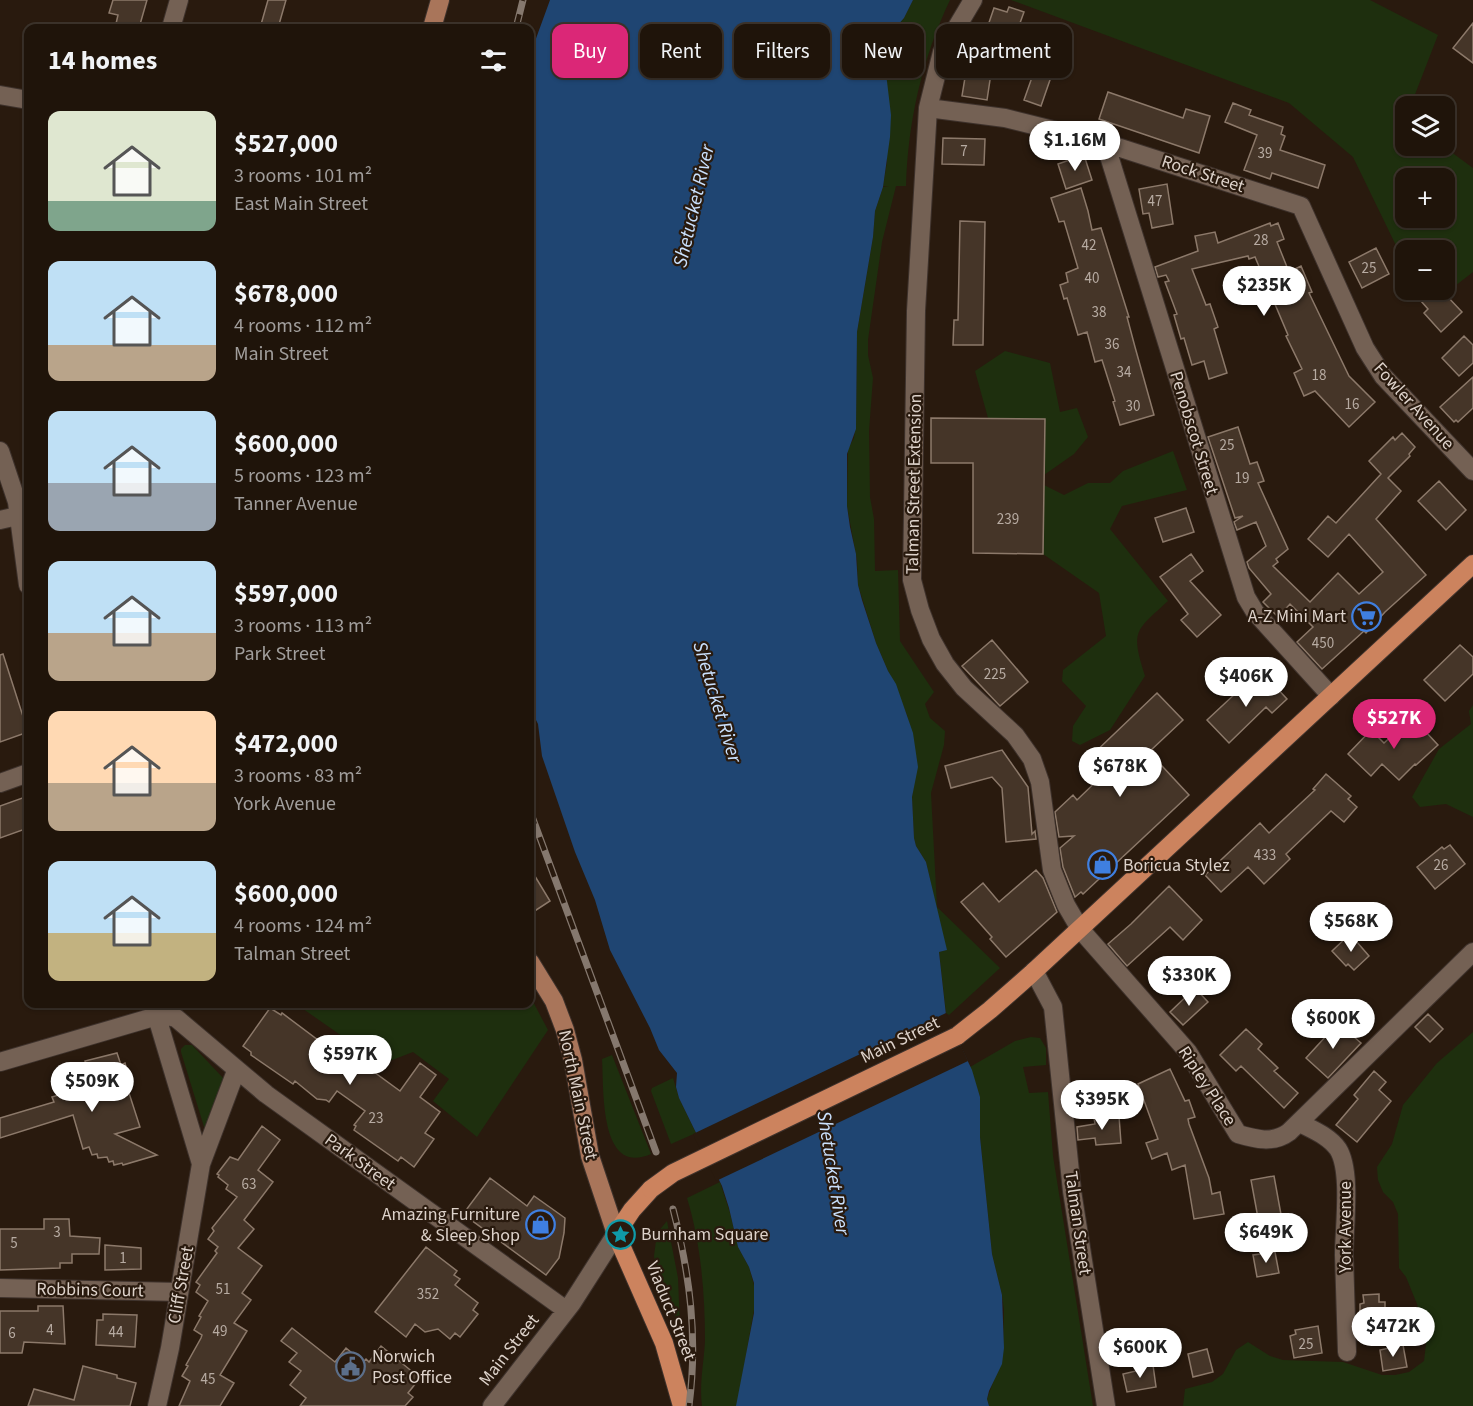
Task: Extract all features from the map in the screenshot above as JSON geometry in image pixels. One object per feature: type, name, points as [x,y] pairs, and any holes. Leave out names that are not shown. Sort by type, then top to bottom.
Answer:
[{"type":"highway","name":"Main Street","points":[[616,1234],[632,1210],[651,1189],[673,1173],[957,1036],[990,1010],[1080,929],[1473,564]]},
{"type":"highway","name":"Viaduct Street","points":[[616,1234],[666,1350],[682,1406]]},
{"type":"main road","points":[[433,24],[440,0]]},
{"type":"main road","name":"North Main Street","points":[[534,968],[554,1001],[565,1030],[573,1060],[590,1156],[616,1234]]},
{"type":"street","points":[[172,24],[179,0]]},
{"type":"street","name":"Talman Street Extension","points":[[973,0],[942,52],[928,108],[916,311],[912,580],[920,610],[945,664],[964,688],[1015,735],[1032,759],[1040,782],[1052,870],[1066,905],[1080,929]]},
{"type":"street","points":[[0,94],[24,99]]},
{"type":"street","name":"Rock Street","points":[[928,108],[1005,118],[1105,143],[1301,206]]},
{"type":"street","name":"Penobscot Street","points":[[1105,143],[1246,597],[1255,612],[1331,696]]},
{"type":"street","name":"Fowler Avenue","points":[[1301,206],[1365,348],[1377,367],[1473,471]]},
{"type":"street","points":[[0,451],[24,517],[0,520]]},
{"type":"street","points":[[0,783],[24,774]]},
{"type":"street","name":"Ripley Place","points":[[1080,929],[1188,1052],[1238,1134],[1254,1139],[1270,1140],[1284,1136],[1299,1123]]},
{"type":"street","points":[[1299,1123],[1473,952]]},
{"type":"street","name":"Talman Street","points":[[1034,971],[1053,1007],[1072,1191],[1106,1406]]},
{"type":"street","points":[[0,1062],[155,1010]]},
{"type":"street","name":"Park Street","points":[[155,1010],[182,1021],[236,1071],[266,1094],[566,1310]]},
{"type":"street","name":"Cliff Street","points":[[155,1010],[201,1164]]},
{"type":"street","name":"Cliff Street","points":[[157,1406],[166,1373],[201,1164],[236,1071]]},
{"type":"street","name":"York Avenue","points":[[1299,1123],[1318,1132],[1333,1143],[1343,1163],[1346,1191],[1344,1268],[1347,1352]]},
{"type":"street","name":"Main Street","points":[[492,1406],[566,1310],[616,1234]]},
{"type":"street","name":"Robbins Court","points":[[0,1288],[179,1292]]},
{"type":"green space","points":[[913,0],[950,0],[939,24],[936,24],[936,34],[924,68],[924,24],[899,24]]},
{"type":"green space","points":[[1011,0],[1370,0],[1438,35],[1414,96],[1395,96],[1395,156],[1455,155],[1473,168],[1473,272],[1455,286],[1455,240],[1395,240],[1395,243],[1353,157],[1289,103]]},
{"type":"green space","points":[[886,78],[921,78],[913,114],[906,186],[896,186],[882,242],[868,340],[868,355],[873,378],[869,431],[870,497],[874,519],[875,571],[898,570],[900,641],[934,692],[925,704],[930,718],[945,731],[944,745],[931,793],[937,907],[1000,968],[949,1015],[946,1013],[939,952],[946,950],[926,862],[914,838],[912,797],[917,761],[907,715],[876,643],[858,585],[857,560],[847,506],[848,449],[854,438],[856,425],[857,332],[873,237],[875,211],[883,187],[889,186],[883,186],[887,162]]},
{"type":"green space","points":[[1005,351],[1050,363],[1060,412],[1077,408],[1088,437],[1074,454],[1044,475],[1045,419],[988,418],[975,371]]},
{"type":"green space","points":[[1173,451],[1187,490],[1122,506],[1110,529],[1168,601],[1148,619],[1138,633],[1138,650],[1145,676],[1110,730],[1080,745],[1072,741],[1073,726],[1086,706],[1062,681],[1063,670],[1106,636],[1099,593],[1043,554],[1044,485],[1064,495],[1088,483],[1110,483],[1123,471]]},
{"type":"green space","points":[[1473,705],[1473,817],[1446,804],[1420,807],[1412,797],[1439,749],[1471,724],[1469,711]]},
{"type":"green space","points":[[534,1004],[548,1030],[477,1137],[433,1101],[449,1079],[413,1052],[382,1064],[302,1008],[534,1008]]},
{"type":"green space","points":[[1473,1032],[1473,1406],[1183,1406],[1185,1389],[1212,1382],[1223,1374],[1236,1350],[1248,1342],[1270,1356],[1283,1360],[1343,1362],[1382,1375],[1409,1372],[1424,1361],[1426,1344],[1417,1304],[1406,1277],[1399,1268],[1398,1214],[1393,1202],[1383,1192],[1378,1180],[1377,1167],[1392,1144],[1403,1105],[1437,1063]]},
{"type":"green space","points":[[1031,1037],[1040,1038],[1046,1048],[1046,1065],[1023,1067],[1029,1093],[1048,1092],[1053,1156],[1093,1406],[989,1406],[987,1399],[1003,1355],[1004,1310],[992,1254],[980,1137],[980,1097],[970,1067],[1015,1041]]},
{"type":"green space","points":[[185,1045],[192,1045],[225,1080],[205,1130],[181,1052]]},
{"type":"green space","points":[[612,1055],[651,1154],[634,1158],[622,1153],[613,1142],[605,1108],[602,1059]]},
{"type":"green space","points":[[673,1078],[679,1098],[696,1133],[671,1144],[651,1091],[652,1088]]},
{"type":"green space","points":[[720,1182],[738,1247],[749,1267],[755,1289],[755,1304],[737,1406],[702,1406],[701,1382],[705,1341],[703,1287],[696,1233],[687,1198]]},
{"type":"green space","points":[[667,1221],[678,1278],[680,1326],[658,1281],[654,1256],[657,1233]]},
{"type":"water","name":"Shetucket River","points":[[550,0],[913,0],[899,24],[842,24],[842,78],[887,78],[891,115],[883,187],[875,211],[873,237],[857,332],[856,429],[847,454],[847,506],[862,600],[876,643],[896,684],[913,733],[918,767],[912,797],[914,838],[926,862],[947,950],[939,952],[946,1015],[972,1070],[980,1097],[980,1137],[992,1254],[1002,1295],[1004,1348],[1002,1364],[989,1391],[987,1399],[989,1406],[736,1406],[754,1313],[754,1283],[749,1267],[738,1247],[722,1186],[679,1098],[676,1087],[677,1073],[659,1050],[610,950],[595,900],[575,852],[542,756],[538,724],[534,716],[534,44]]},
{"type":"pier","points":[[946,1013],[968,1061],[716,1181],[693,1134]]},
{"type":"building","points":[[113,0],[147,0],[140,24],[116,24],[118,15],[109,13]]},
{"type":"building","points":[[268,0],[286,0],[279,24],[261,24]]},
{"type":"building","points":[[1009,7],[1024,12],[1020,24],[988,24],[994,8],[1007,12]]},
{"type":"building","points":[[1473,23],[1473,63],[1453,48]]},
{"type":"building","points":[[965,78],[990,78],[987,100],[962,96]]},
{"type":"building","points":[[1032,78],[1051,78],[1041,106],[1024,100]]},
{"type":"building","points":[[1108,92],[1183,118],[1186,109],[1210,116],[1199,153],[1099,119]]},
{"type":"building","points":[[1233,103],[1251,110],[1249,115],[1283,127],[1281,134],[1285,136],[1280,150],[1325,165],[1318,188],[1272,173],[1270,179],[1244,170],[1257,135],[1225,122]]},
{"type":"building","points":[[943,138],[985,139],[984,165],[942,164]]},
{"type":"building","points":[[1084,155],[1092,180],[1066,189],[1058,164]]},
{"type":"building","points":[[1167,184],[1173,224],[1152,228],[1149,213],[1143,214],[1139,189]]},
{"type":"building","points":[[1081,188],[1092,230],[1101,228],[1129,317],[1127,317],[1154,415],[1120,425],[1102,360],[1095,362],[1087,332],[1078,335],[1067,298],[1064,299],[1060,285],[1068,282],[1066,273],[1078,268],[1064,221],[1059,222],[1051,198]]},
{"type":"building","points":[[960,221],[985,222],[983,345],[953,345],[954,320],[958,320]]},
{"type":"building","points":[[1270,223],[1271,226],[1278,223],[1284,239],[1277,242],[1289,272],[1301,266],[1312,292],[1309,293],[1349,376],[1375,402],[1349,427],[1315,391],[1304,396],[1294,373],[1302,369],[1286,336],[1288,335],[1255,257],[1249,259],[1248,256],[1192,269],[1206,305],[1210,304],[1218,327],[1214,329],[1227,373],[1209,379],[1204,361],[1192,365],[1184,338],[1181,339],[1174,315],[1177,314],[1165,282],[1169,281],[1166,275],[1158,277],[1155,267],[1198,251],[1195,236],[1215,232],[1218,243]]},
{"type":"building","points":[[1376,248],[1389,274],[1362,288],[1349,262]]},
{"type":"building","points":[[1451,300],[1462,312],[1441,332],[1424,313],[1428,309],[1421,301]]},
{"type":"building","points":[[1464,336],[1473,345],[1473,363],[1459,376],[1442,358]]},
{"type":"building","points":[[1473,377],[1473,408],[1458,422],[1456,420],[1454,422],[1440,407]]},
{"type":"building","points":[[931,418],[1045,419],[1043,554],[973,553],[973,463],[931,463]]},
{"type":"building","points":[[1238,427],[1250,464],[1257,462],[1264,481],[1258,483],[1288,549],[1276,559],[1278,562],[1273,566],[1310,602],[1338,573],[1359,594],[1383,572],[1349,534],[1328,557],[1308,539],[1328,516],[1336,523],[1381,474],[1369,461],[1393,437],[1395,440],[1402,433],[1415,447],[1409,454],[1410,456],[1388,478],[1401,491],[1376,519],[1426,575],[1385,612],[1366,633],[1364,631],[1322,669],[1297,642],[1313,627],[1290,604],[1278,617],[1263,602],[1271,594],[1249,568],[1247,562],[1266,546],[1256,522],[1237,530],[1234,522],[1243,516],[1235,518],[1208,437]]},
{"type":"building","points":[[1439,481],[1466,510],[1446,530],[1418,501]]},
{"type":"building","points":[[1186,508],[1194,532],[1163,542],[1155,518]]},
{"type":"building","points":[[1191,554],[1203,571],[1190,581],[1221,615],[1197,637],[1181,620],[1188,614],[1160,577]]},
{"type":"building","points":[[992,640],[1028,682],[1000,706],[962,666]]},
{"type":"building","points":[[1460,645],[1473,657],[1473,674],[1445,701],[1424,680]]},
{"type":"building","points":[[3,654],[24,720],[24,733],[0,742],[0,655]]},
{"type":"building","points":[[1263,673],[1287,699],[1272,713],[1266,707],[1229,743],[1207,720],[1237,692],[1240,695]]},
{"type":"building","points":[[1157,693],[1183,720],[1149,752],[1189,795],[1083,894],[1081,892],[1075,897],[1063,867],[1060,848],[1074,836],[1059,837],[1055,812],[1073,795],[1077,800],[1105,773],[1090,757]]},
{"type":"building","points":[[1412,717],[1438,745],[1399,780],[1382,764],[1371,776],[1348,754],[1371,730],[1384,743]]},
{"type":"building","points":[[1002,750],[1028,787],[1032,834],[1035,831],[1036,839],[1006,842],[1002,788],[992,777],[951,788],[945,766]]},
{"type":"building","points":[[1326,774],[1351,796],[1348,799],[1357,807],[1344,822],[1331,811],[1286,854],[1290,859],[1264,884],[1248,867],[1221,892],[1205,875],[1260,823],[1269,833],[1315,790],[1313,789]]},
{"type":"building","points":[[24,797],[24,829],[0,838],[0,806]]},
{"type":"building","points":[[1450,845],[1465,864],[1435,889],[1417,867],[1442,847],[1444,849]]},
{"type":"building","points":[[1036,870],[1043,878],[1057,912],[1006,957],[990,939],[992,937],[961,902],[983,883],[999,902]]},
{"type":"building","points":[[534,875],[550,901],[534,911]]},
{"type":"building","points":[[1169,886],[1202,920],[1183,940],[1170,927],[1127,966],[1108,944]]},
{"type":"building","points":[[1350,934],[1369,956],[1354,970],[1348,964],[1346,966],[1332,951]]},
{"type":"building","points":[[1195,988],[1208,1002],[1183,1025],[1170,1012]]},
{"type":"building","points":[[270,1008],[281,1015],[282,1013],[350,1064],[358,1052],[374,1063],[370,1069],[400,1091],[420,1063],[436,1075],[420,1097],[440,1112],[425,1133],[434,1139],[414,1167],[401,1157],[398,1161],[354,1130],[356,1126],[354,1125],[365,1111],[337,1091],[329,1102],[317,1099],[295,1081],[293,1084],[251,1055],[251,1052],[243,1046]]},
{"type":"building","points":[[1428,1014],[1443,1029],[1430,1042],[1415,1027]]},
{"type":"building","points":[[1338,1023],[1361,1043],[1328,1078],[1306,1058]]},
{"type":"building","points":[[1246,1029],[1262,1044],[1258,1049],[1278,1068],[1274,1071],[1298,1093],[1284,1108],[1241,1066],[1236,1071],[1220,1055]]},
{"type":"building","points":[[117,1053],[121,1065],[125,1063],[129,1078],[127,1079],[130,1089],[128,1090],[140,1127],[115,1134],[157,1155],[123,1165],[122,1163],[114,1165],[113,1161],[109,1162],[107,1157],[98,1158],[97,1154],[92,1155],[89,1147],[83,1149],[73,1115],[0,1138],[0,1118],[54,1102],[52,1097],[92,1085],[85,1061]]},
{"type":"building","points":[[1170,1069],[1185,1101],[1189,1100],[1195,1117],[1188,1119],[1189,1124],[1209,1178],[1212,1194],[1220,1192],[1224,1214],[1194,1219],[1185,1165],[1172,1170],[1167,1153],[1152,1159],[1146,1143],[1158,1139],[1138,1084]]},
{"type":"building","points":[[1374,1071],[1386,1082],[1379,1090],[1391,1101],[1357,1142],[1336,1125],[1358,1099],[1354,1095]]},
{"type":"building","points":[[1119,1116],[1121,1143],[1096,1145],[1095,1138],[1078,1140],[1077,1127],[1095,1124],[1094,1118]]},
{"type":"building","points":[[262,1126],[280,1140],[258,1170],[273,1182],[244,1220],[254,1229],[238,1248],[262,1266],[242,1293],[251,1300],[234,1323],[247,1331],[220,1375],[234,1383],[220,1406],[179,1406],[190,1381],[182,1376],[202,1335],[194,1330],[208,1301],[196,1292],[200,1285],[196,1282],[217,1253],[215,1251],[218,1247],[208,1239],[214,1231],[212,1228],[237,1197],[226,1189],[228,1185],[217,1174],[230,1157],[238,1160]]},
{"type":"building","points":[[1274,1176],[1282,1220],[1263,1224],[1262,1217],[1258,1218],[1251,1180]]},
{"type":"building","points":[[490,1178],[527,1206],[534,1196],[565,1218],[559,1258],[546,1275],[463,1214]]},
{"type":"building","points":[[44,1219],[69,1219],[70,1236],[100,1238],[99,1254],[72,1254],[72,1263],[60,1263],[60,1268],[0,1270],[0,1229],[44,1229]]},
{"type":"building","points":[[105,1245],[141,1248],[141,1269],[105,1270]]},
{"type":"building","points":[[426,1247],[457,1271],[454,1275],[460,1279],[455,1285],[478,1303],[473,1310],[478,1314],[460,1337],[455,1333],[450,1339],[438,1329],[425,1332],[415,1324],[406,1337],[375,1312]]},
{"type":"building","points":[[1275,1252],[1279,1273],[1257,1277],[1253,1255]]},
{"type":"building","points":[[1379,1294],[1379,1302],[1385,1302],[1385,1320],[1360,1321],[1360,1304],[1364,1303],[1363,1295]]},
{"type":"building","points":[[38,1306],[63,1306],[65,1344],[24,1342],[22,1353],[0,1353],[0,1311],[38,1311]]},
{"type":"building","points":[[103,1314],[137,1315],[135,1347],[96,1345],[97,1320],[103,1320]]},
{"type":"building","points":[[1318,1326],[1322,1353],[1294,1358],[1290,1336],[1296,1334],[1295,1330]]},
{"type":"building","name":"Norwich Post Office","points":[[292,1328],[335,1362],[346,1348],[363,1362],[366,1359],[369,1362],[381,1346],[420,1378],[408,1393],[413,1397],[405,1406],[300,1406],[306,1398],[290,1385],[301,1371],[289,1362],[297,1353],[281,1341]]},
{"type":"building","points":[[1403,1345],[1407,1367],[1383,1371],[1380,1350]]},
{"type":"building","points":[[1207,1349],[1213,1372],[1193,1377],[1188,1354]]},
{"type":"building","points":[[1153,1365],[1156,1387],[1127,1392],[1123,1374],[1136,1371],[1135,1367]]},
{"type":"building","points":[[83,1366],[117,1375],[117,1378],[136,1383],[130,1406],[28,1406],[34,1389],[74,1400]]},
{"type":"railway","points":[[517,24],[523,0]]},
{"type":"railway","points":[[534,822],[656,1152]]},
{"type":"railway","points":[[673,1209],[684,1258],[691,1307],[693,1356],[689,1406]]},
{"type":"place","name":"A-Z Mini Mart","points":[[1367,616]]},
{"type":"place","name":"Boricua Stylez","points":[[1102,865]]},
{"type":"place","name":"Amazing Furniture & Sleep Shop","points":[[541,1224]]},
{"type":"place","name":"Burnham Square","points":[[620,1234]]},
{"type":"place","name":"Norwich Post Office","points":[[351,1366]]}]
